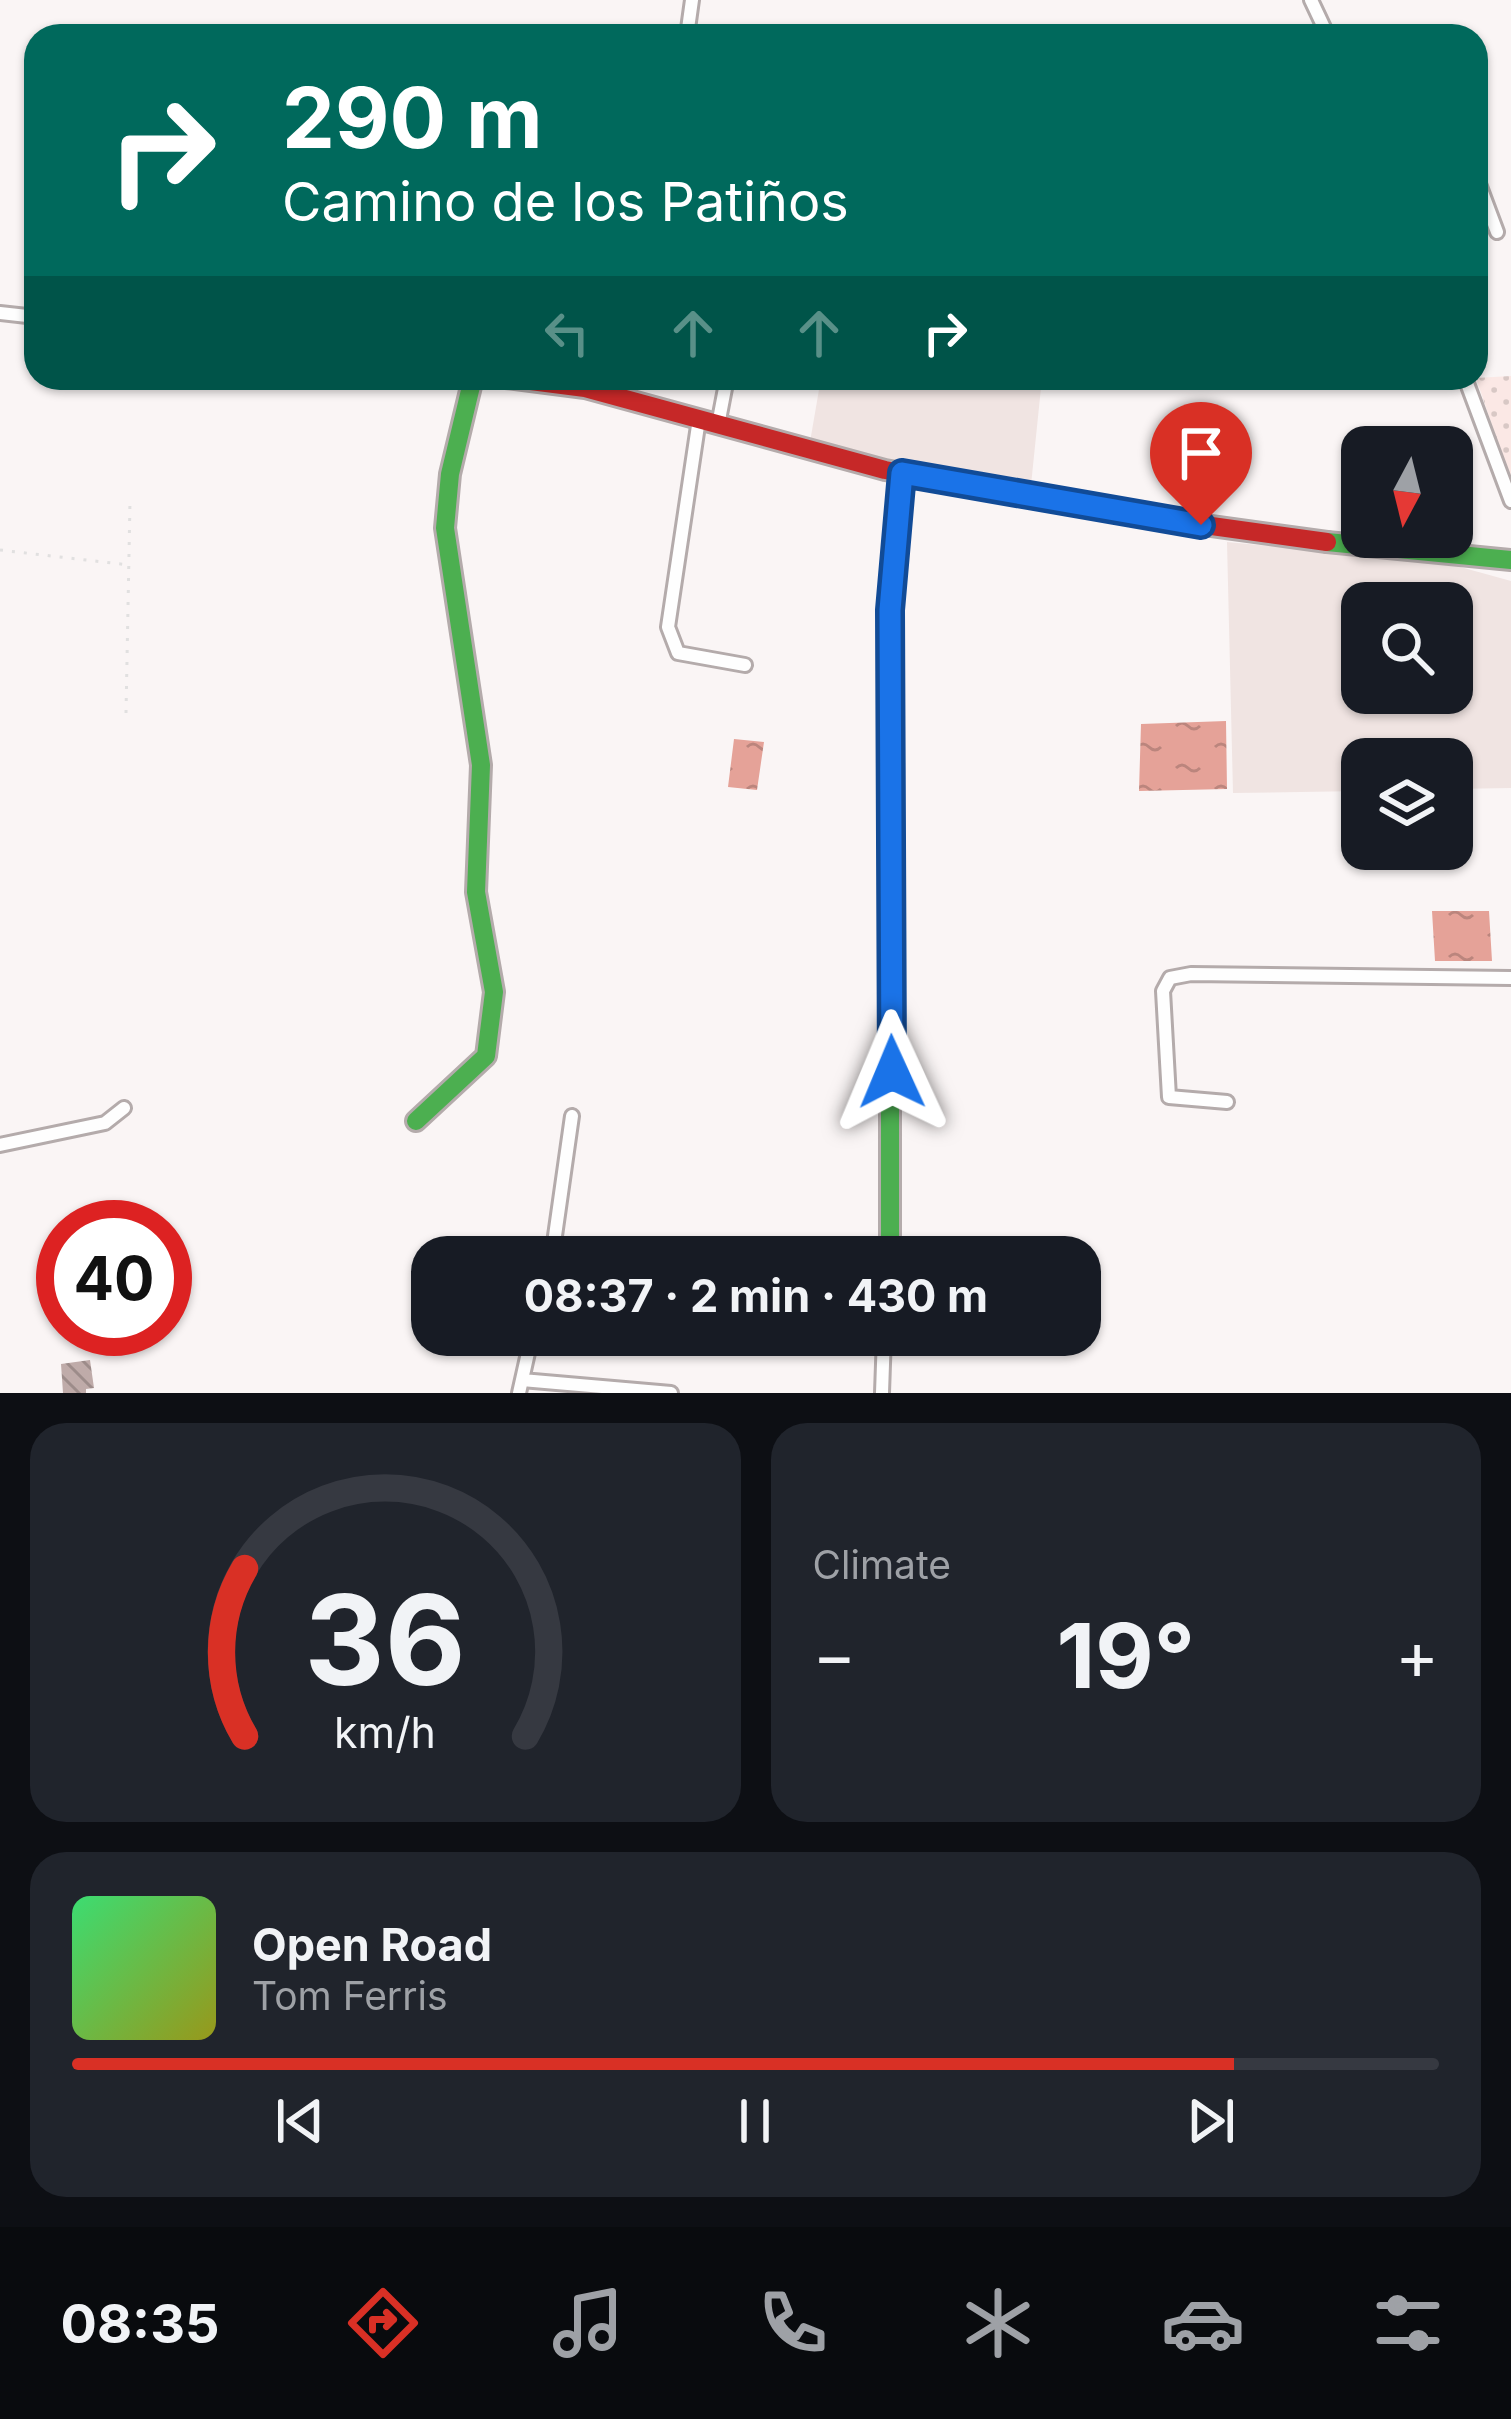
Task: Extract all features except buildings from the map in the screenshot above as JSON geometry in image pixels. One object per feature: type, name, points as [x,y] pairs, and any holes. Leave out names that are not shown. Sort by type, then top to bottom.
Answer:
[{"type":"street","points":[[1488,208],[1497,232]]},
{"type":"street","points":[[416,1121],[486,1056],[494,992],[476,892],[482,765],[445,528],[450,473],[470,390]]},
{"type":"street","points":[[592,390],[797,449],[902,473],[1160,520],[1511,560]]},
{"type":"street","points":[[722,390],[709,422],[668,627],[678,653],[745,665]]},
{"type":"street","points":[[1469,390],[1511,501]]},
{"type":"street","points":[[890,1236],[890,610],[902,473]]},
{"type":"street","points":[[1227,1102],[1169,1097],[1163,991],[1170,978],[1191,974],[1511,978]]},
{"type":"street","points":[[0,1145],[105,1123],[124,1108]]},
{"type":"street","points":[[555,1236],[572,1116]]},
{"type":"street","points":[[527,1356],[520,1386],[670,1393]]},
{"type":"street","points":[[881,1393],[883,1356]]},
{"type":"path","points":[[126,713],[130,501]]},
{"type":"path","points":[[0,550],[130,565]]},
{"type":"shaded area","points":[[1511,376],[1511,481],[1480,390],[1488,390],[1488,377]]},
{"type":"shaded area","points":[[819,390],[1041,390],[1031,485],[902,464],[810,442]]},
{"type":"shaded area","points":[[1227,542],[1341,553],[1341,558],[1446,563],[1511,581],[1511,788],[1473,789],[1473,738],[1341,738],[1341,791],[1233,793]]},
{"type":"water","points":[[1226,721],[1227,789],[1139,791],[1141,724]]},
{"type":"water","points":[[734,739],[764,742],[757,790],[728,787]]},
{"type":"water","points":[[1432,911],[1489,911],[1492,961],[1435,961]]},
{"type":"traffic: fast","points":[[416,1121],[486,1056],[494,992],[476,892],[481,765],[445,528],[450,474],[470,390]]},
{"type":"traffic: fast","points":[[890,1236],[890,610],[902,473]]},
{"type":"traffic: fast","points":[[1327,542],[1511,560]]},
{"type":"traffic: jam","points":[[592,390],[885,470],[1161,519],[1327,542]]},
{"type":"route","points":[[892,1072],[890,610],[902,473],[1201,525]]}]
